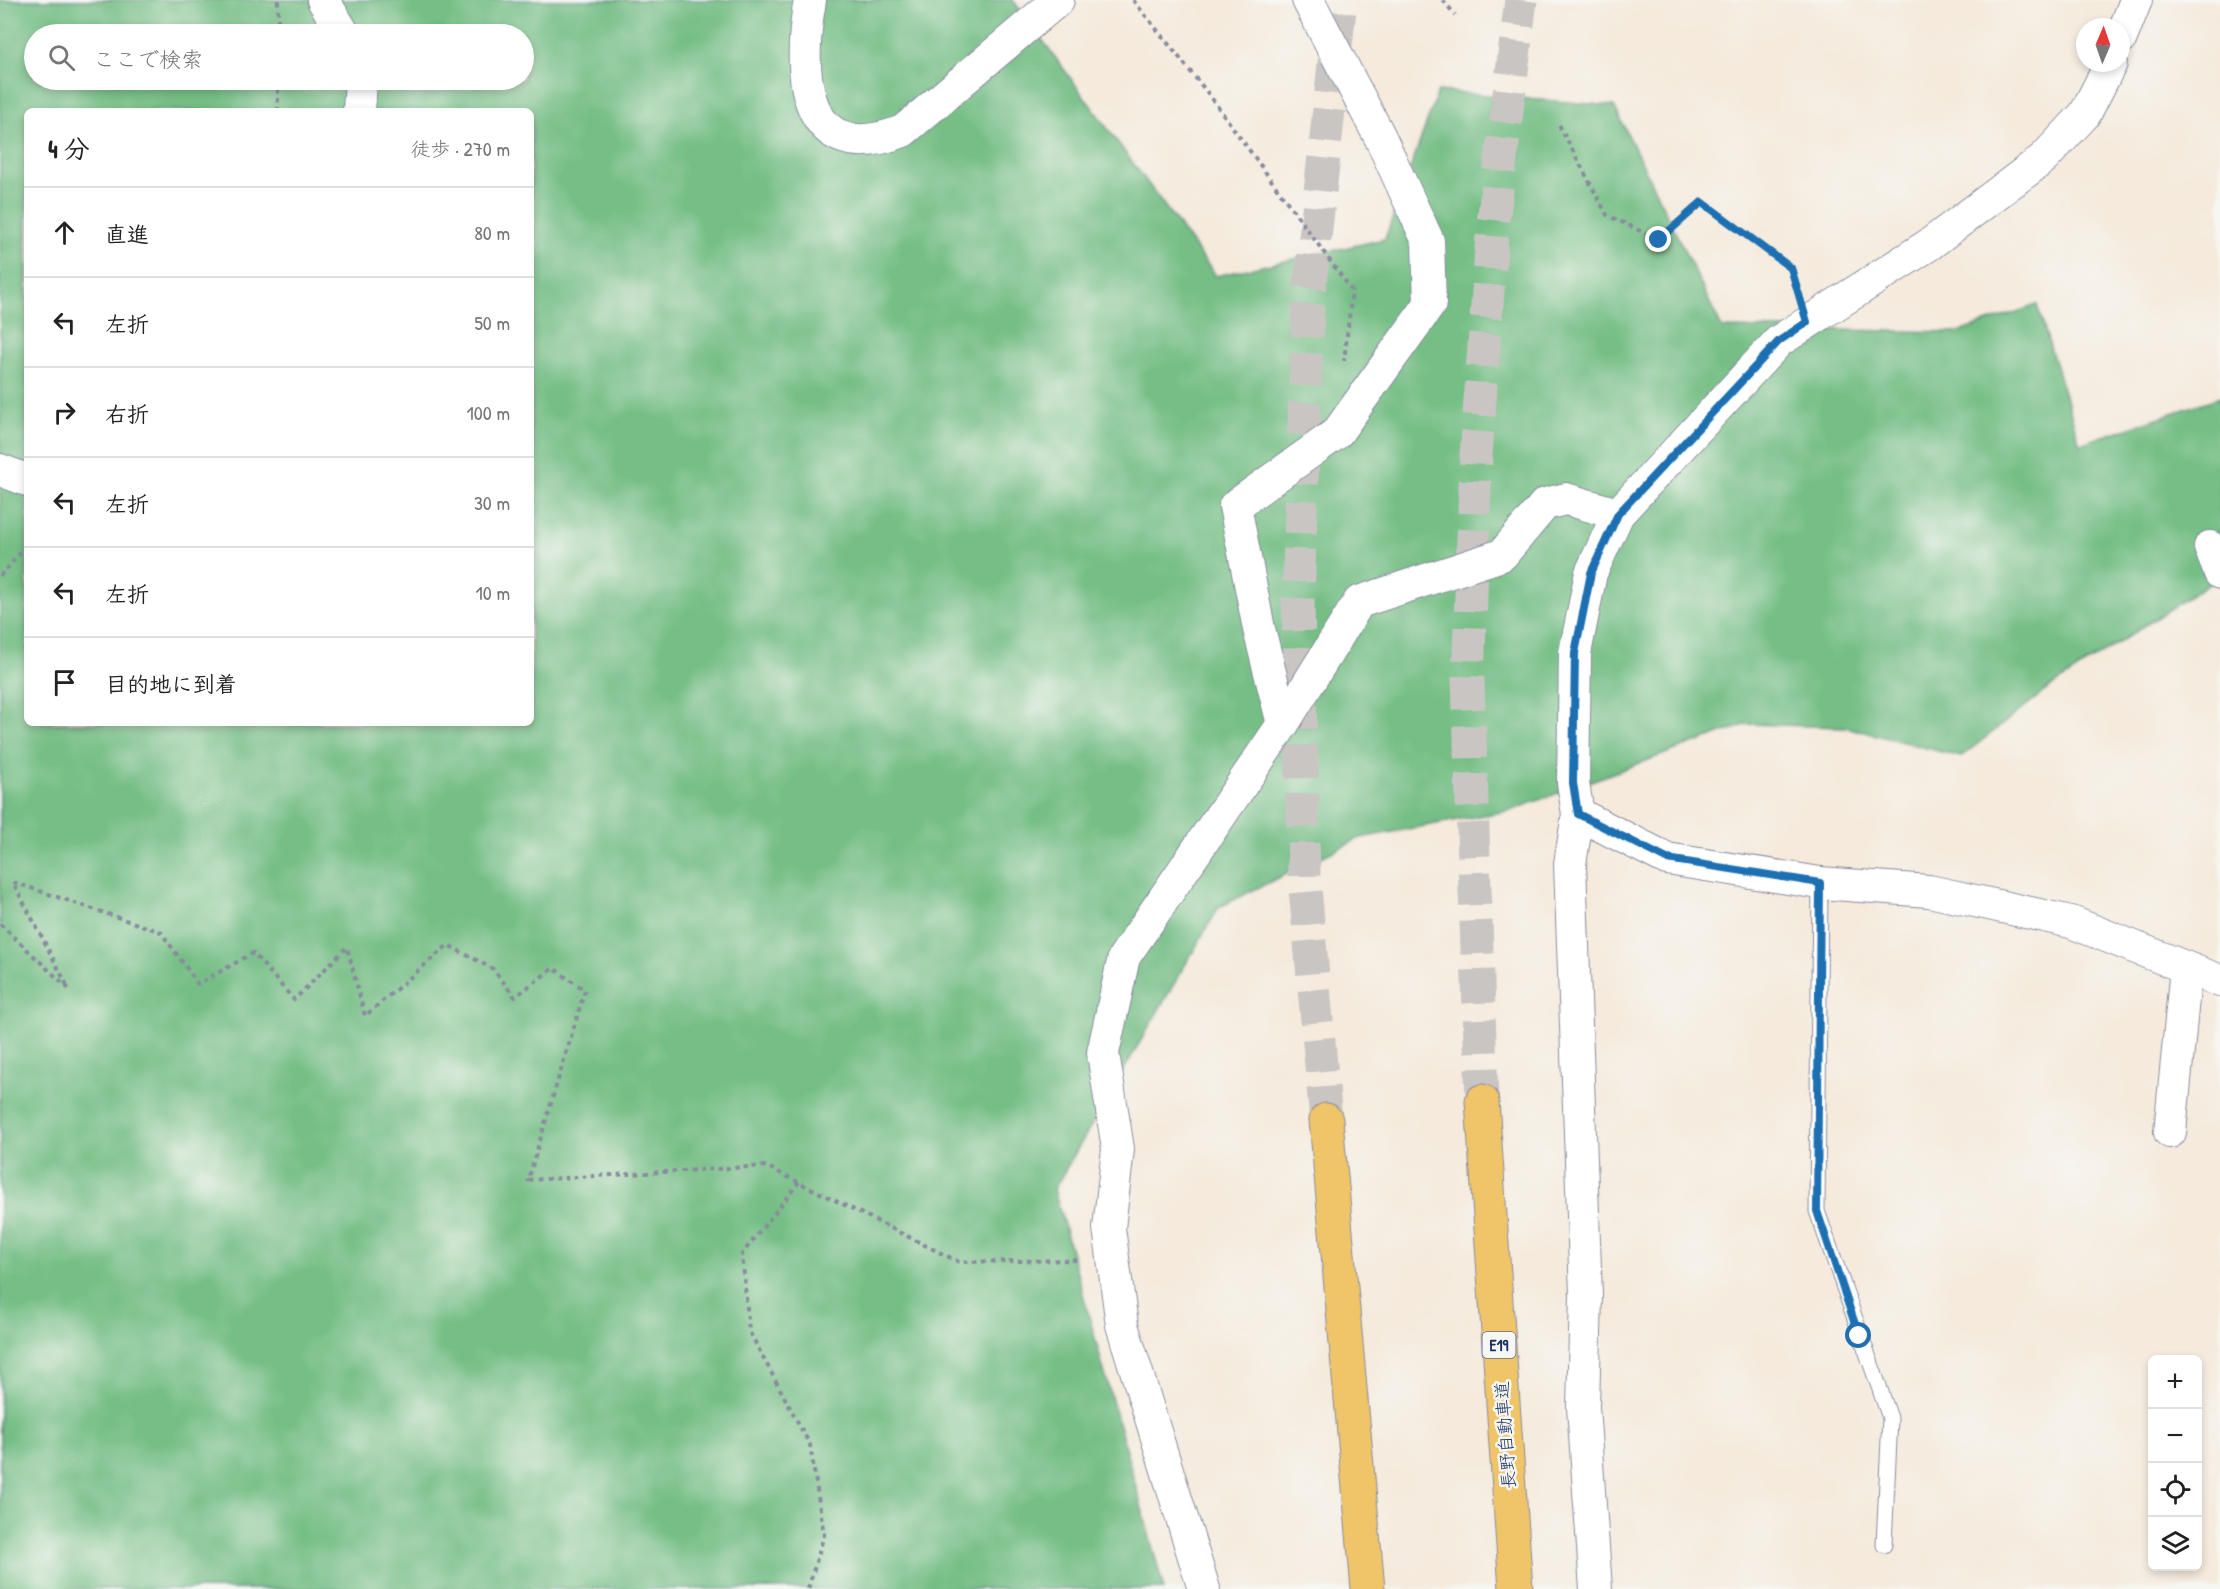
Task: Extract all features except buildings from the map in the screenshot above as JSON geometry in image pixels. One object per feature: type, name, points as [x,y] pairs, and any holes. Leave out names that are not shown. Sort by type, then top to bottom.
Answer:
[{"type":"highway","name":"長野自動車道","points":[[1482,1101],[1516,1589]]},
{"type":"highway","points":[[1326,1120],[1368,1589]]},
{"type":"street","points":[[323,0],[338,24]]},
{"type":"street","points":[[810,0],[805,27],[805,86],[814,107],[828,129],[842,140],[862,141],[882,140],[903,132],[1058,0]]},
{"type":"street","points":[[1283,724],[1259,629],[1235,506],[1337,433],[1430,304],[1428,241],[1380,137],[1308,0]]},
{"type":"street","points":[[2129,18],[2136,0]]},
{"type":"street","points":[[1596,1589],[1583,1407],[1586,1295],[1570,864],[1578,814],[1573,783],[1575,653],[1591,573],[1618,514],[1779,341],[1930,244],[2044,158],[2085,114],[2106,72]]},
{"type":"street","points":[[359,108],[360,90]]},
{"type":"street","points":[[0,470],[24,479]]},
{"type":"street","points":[[1204,1589],[1122,1325],[1109,1228],[1118,1149],[1103,1053],[1124,957],[1283,724],[1359,602],[1502,555],[1545,504],[1566,499],[1618,514]]},
{"type":"street","points":[[1578,814],[1667,859],[1820,883],[1929,891],[2071,922],[2220,981]]},
{"type":"street","points":[[2170,1132],[2186,968]]},
{"type":"lane","points":[[1820,883],[1817,1211],[1890,1418],[1884,1545]]},
{"type":"path","points":[[278,0],[278,24]]},
{"type":"path","points":[[1133,0],[1207,92],[1352,291],[1344,362]]},
{"type":"path","points":[[1443,0],[1455,15]]},
{"type":"path","points":[[278,90],[278,108]]},
{"type":"path","points":[[1559,124],[1607,215],[1659,240],[1702,202],[1791,268],[1807,322]]},
{"type":"path","points":[[0,576],[24,549]]},
{"type":"path","points":[[0,924],[69,989],[13,882],[160,932],[198,984],[253,953],[294,1000],[347,947],[365,1017],[448,945],[494,969],[515,998],[553,968],[585,990],[528,1179],[766,1166],[959,1262],[1114,1260]]},
{"type":"path","points":[[799,1182],[742,1254],[749,1331],[810,1445],[824,1535],[808,1589]]},
{"type":"green space","points":[[0,0],[1013,0],[1216,276],[1385,239],[1438,91],[1614,106],[1722,328],[1959,332],[2037,305],[2080,444],[2220,397],[2220,576],[2045,691],[1961,757],[1846,727],[1747,724],[1512,810],[1360,838],[1219,907],[1054,1189],[1164,1589],[0,1589]]},
{"type":"tunnel","points":[[1326,1120],[1304,877],[1298,601],[1308,302],[1341,0]]},
{"type":"tunnel","points":[[1482,1101],[1468,679],[1476,456],[1493,222],[1521,0]]},
{"type":"route","points":[[1659,240],[1702,202],[1791,268],[1807,322],[1779,341],[1618,514],[1591,573],[1575,653],[1573,783],[1578,814],[1667,859],[1820,883],[1817,1211],[1859,1336]]}]
